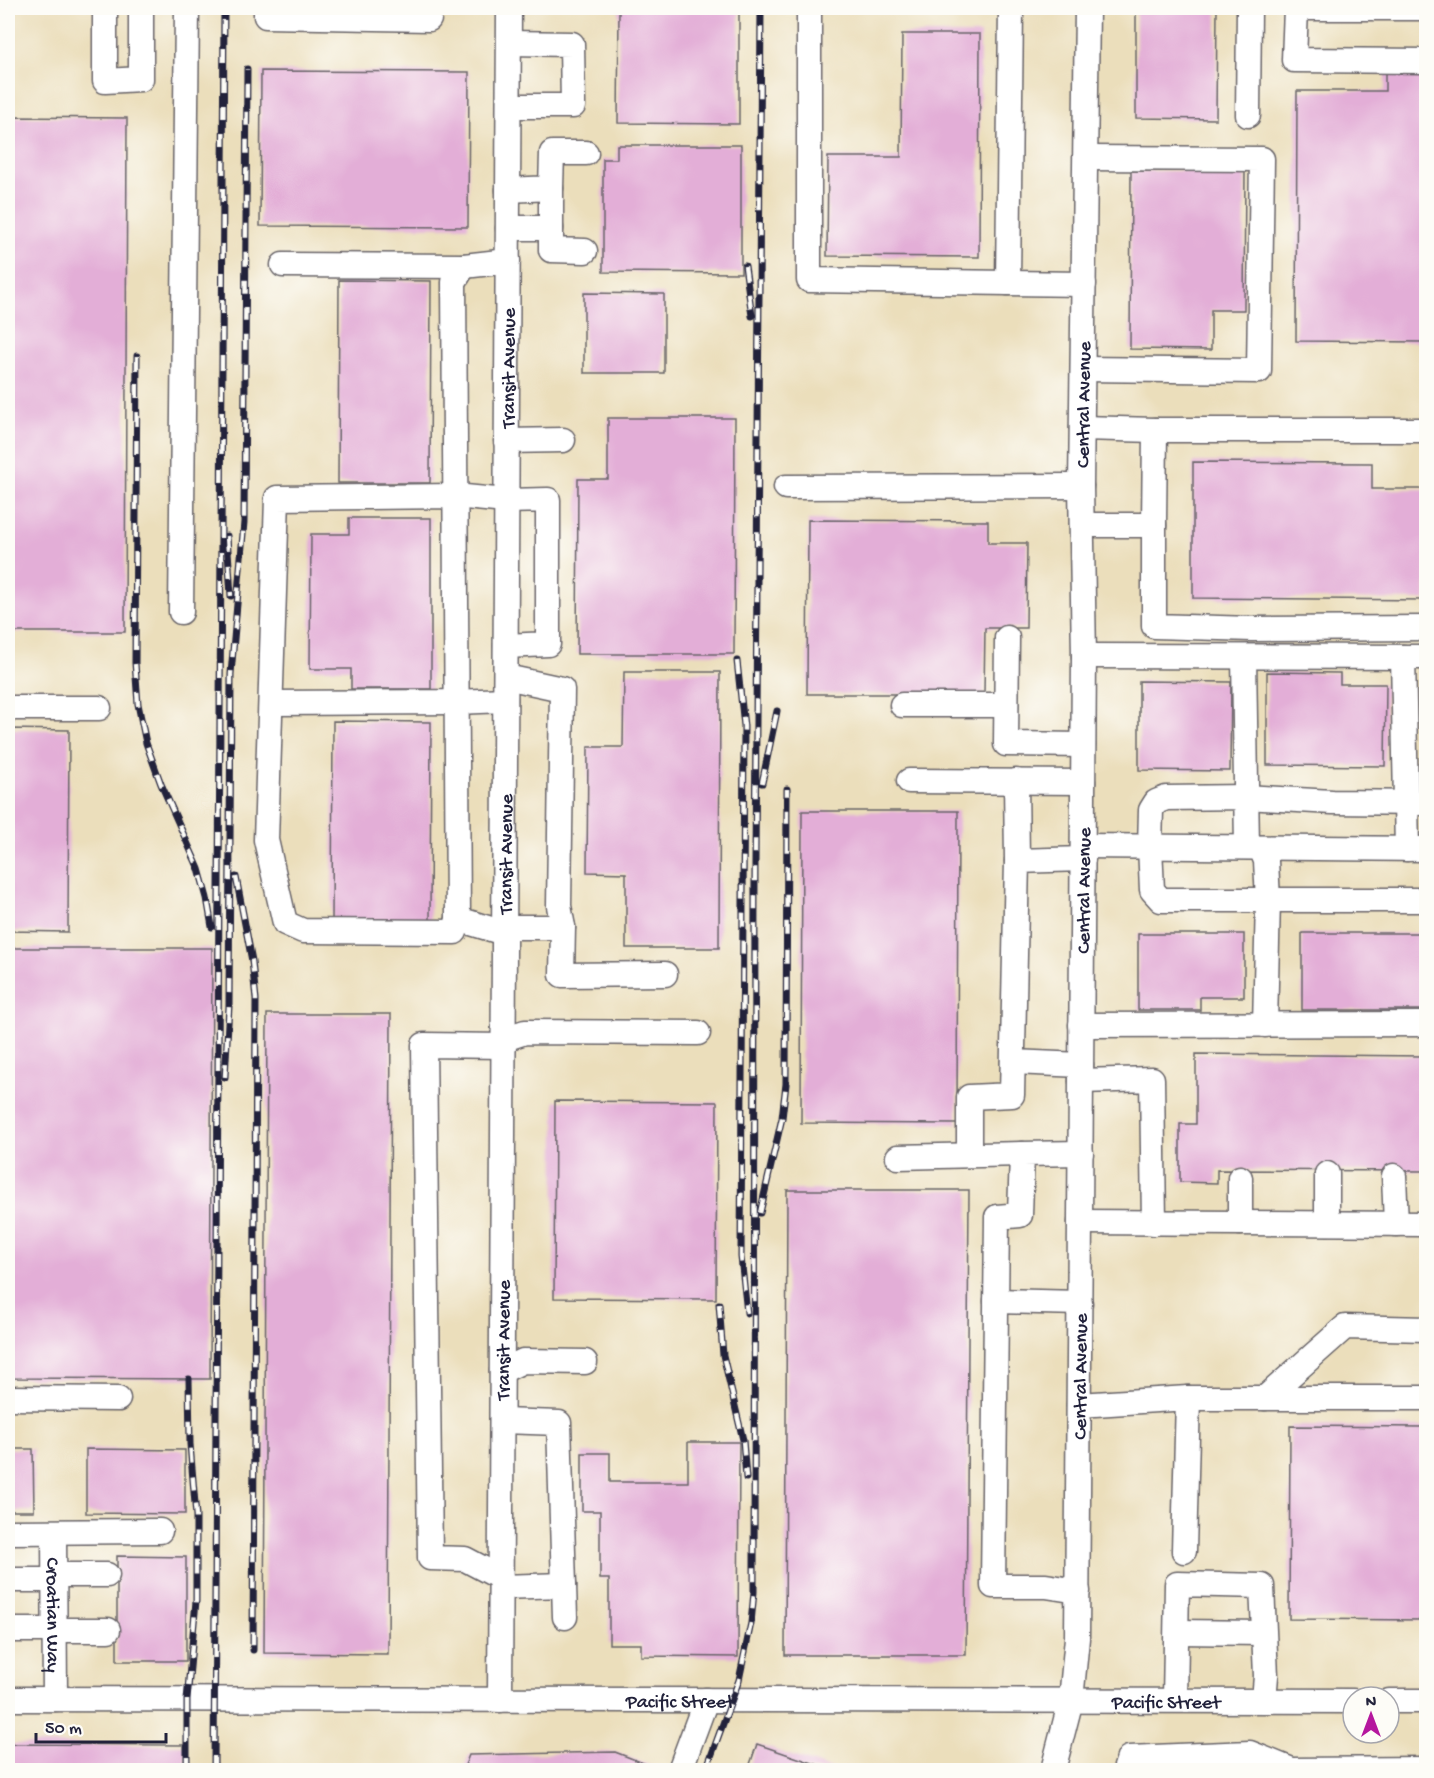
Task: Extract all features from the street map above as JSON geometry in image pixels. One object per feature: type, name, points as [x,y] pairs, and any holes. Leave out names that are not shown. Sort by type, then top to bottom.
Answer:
[{"type":"street","points":[[105,8],[105,81],[141,79],[141,8]]},
{"type":"street","points":[[181,612],[187,8]]},
{"type":"street","points":[[266,8],[266,16],[429,19],[429,8]]},
{"type":"street","name":"Transit Avenue","points":[[500,1700],[509,8]]},
{"type":"street","points":[[809,8],[809,280],[1084,284]]},
{"type":"street","points":[[1008,283],[1011,8]]},
{"type":"street","name":"Central Avenue","points":[[1053,1770],[1071,1700],[1076,1656],[1078,1591],[1084,656],[1081,486],[1087,8]]},
{"type":"street","points":[[1248,115],[1249,8]]},
{"type":"street","points":[[1426,8],[1296,8],[1294,60],[1426,61]]},
{"type":"street","points":[[509,43],[572,44],[573,106],[509,106]]},
{"type":"street","points":[[585,251],[551,250],[551,188],[552,153],[586,153]]},
{"type":"street","points":[[1083,369],[1259,372],[1261,242],[1262,159],[1086,158]]},
{"type":"street","points":[[508,190],[551,188]]},
{"type":"street","points":[[508,228],[551,228]]},
{"type":"street","points":[[283,265],[464,266],[508,261]]},
{"type":"street","points":[[464,266],[454,282],[455,496],[456,702],[458,918],[455,932],[303,931],[285,923],[266,840],[277,498],[455,496],[506,501],[548,500],[548,644],[506,646]]},
{"type":"street","points":[[1082,428],[1426,430]]},
{"type":"street","points":[[1155,430],[1154,626],[1252,629],[1426,628]]},
{"type":"street","points":[[506,441],[563,441]]},
{"type":"street","points":[[786,487],[1081,486]]},
{"type":"street","points":[[1082,525],[1154,525]]},
{"type":"street","points":[[1007,638],[1006,744],[1083,746]]},
{"type":"street","points":[[1017,861],[1150,846],[1417,849],[1415,657],[1084,656]]},
{"type":"street","points":[[1244,657],[1246,797],[1254,847],[1266,861],[1268,900],[1265,1025]]},
{"type":"street","points":[[271,703],[456,702],[506,688],[562,689],[559,906],[563,927],[562,975],[665,974]]},
{"type":"street","points":[[902,705],[1006,705]]},
{"type":"street","points":[[8,708],[99,708]]},
{"type":"street","points":[[909,780],[1083,782]]},
{"type":"street","points":[[969,1155],[969,1097],[1012,1095],[1017,861],[1016,781]]},
{"type":"street","points":[[1416,803],[1332,802],[1246,797],[1166,798],[1156,802],[1151,810],[1152,890],[1161,900],[1426,900]]},
{"type":"street","points":[[458,918],[504,930],[563,927]]},
{"type":"street","points":[[1081,1025],[1426,1024]]},
{"type":"street","points":[[564,1585],[501,1582],[465,1559],[430,1558],[424,1046],[504,1042],[525,1032],[698,1033]]},
{"type":"street","points":[[1013,1062],[1081,1073],[1152,1079],[1154,1223]]},
{"type":"street","points":[[898,1157],[1081,1153]]},
{"type":"street","points":[[1022,1154],[1020,1215],[997,1216],[993,1586],[1046,1586],[1078,1591]]},
{"type":"street","points":[[1328,1174],[1328,1224]]},
{"type":"street","points":[[1394,1176],[1395,1224]]},
{"type":"street","points":[[1240,1178],[1240,1223]]},
{"type":"street","points":[[1080,1222],[1426,1224]]},
{"type":"street","points":[[996,1301],[1080,1303]]},
{"type":"street","points":[[1265,1398],[1345,1327],[1426,1329]]},
{"type":"street","points":[[502,1371],[523,1361],[585,1362]]},
{"type":"street","points":[[8,1398],[118,1400]]},
{"type":"street","points":[[1079,1405],[1188,1398],[1426,1398]]},
{"type":"street","points":[[1184,1551],[1188,1398]]},
{"type":"street","points":[[502,1422],[559,1423],[565,1617]]},
{"type":"street","points":[[8,1532],[160,1531]]},
{"type":"street","name":"Croatian Way","points":[[54,1533],[55,1699]]},
{"type":"street","points":[[8,1580],[107,1575]]},
{"type":"street","points":[[1176,1700],[1177,1584],[1262,1586],[1266,1676],[1264,1700]]},
{"type":"street","points":[[8,1630],[108,1630]]},
{"type":"street","points":[[1178,1632],[1263,1633]]},
{"type":"street","name":"Pacific Street","points":[[8,1699],[1341,1701]]},
{"type":"street","points":[[680,1770],[706,1700]]},
{"type":"street","points":[[1401,1701],[1426,1701]]},
{"type":"street","points":[[1125,1770],[1129,1758],[1250,1753],[1292,1770],[1426,1769]]},
{"type":"building","points":[[619,8],[739,8],[739,124],[618,123]]},
{"type":"building","points":[[1136,8],[1217,8],[1216,119],[1136,118]]},
{"type":"building","points":[[902,34],[980,34],[979,257],[827,256],[828,157],[901,157]]},
{"type":"building","points":[[1385,66],[1426,66],[1426,342],[1296,341],[1297,91],[1385,91]]},
{"type":"building","points":[[261,71],[469,72],[468,227],[260,226]]},
{"type":"building","points":[[8,117],[127,118],[125,632],[8,632]]},
{"type":"building","points":[[617,145],[741,145],[741,273],[603,272],[603,159],[617,159]]},
{"type":"building","points":[[1131,171],[1245,171],[1244,310],[1211,310],[1211,350],[1130,349]]},
{"type":"building","points":[[339,280],[431,281],[430,483],[338,483]]},
{"type":"building","points":[[584,293],[664,294],[664,373],[584,373]]},
{"type":"building","points":[[608,418],[735,418],[734,654],[577,654],[578,479],[608,479]]},
{"type":"building","points":[[1193,462],[1372,463],[1372,489],[1426,489],[1426,600],[1193,598]]},
{"type":"building","points":[[349,518],[431,518],[431,689],[351,689],[351,669],[310,669],[311,534],[349,534]]},
{"type":"building","points":[[808,520],[988,521],[988,543],[1027,543],[1026,628],[985,628],[984,694],[807,694]]},
{"type":"building","points":[[624,672],[720,672],[719,948],[626,948],[626,873],[587,872],[588,747],[623,747]]},
{"type":"building","points":[[1267,672],[1340,673],[1340,684],[1386,684],[1385,766],[1267,765]]},
{"type":"building","points":[[1139,681],[1231,682],[1230,771],[1139,770]]},
{"type":"building","points":[[333,721],[431,722],[430,923],[332,923]]},
{"type":"building","points":[[8,729],[69,730],[68,932],[8,931]]},
{"type":"building","points":[[802,811],[958,811],[957,1124],[801,1123]]},
{"type":"building","points":[[1302,933],[1426,933],[1426,1010],[1302,1010]]},
{"type":"building","points":[[1138,934],[1244,934],[1244,997],[1200,997],[1200,1010],[1138,1010]]},
{"type":"building","points":[[8,948],[212,948],[210,1379],[8,1378]]},
{"type":"building","points":[[267,1014],[391,1014],[388,1654],[264,1653]]},
{"type":"building","points":[[1196,1054],[1426,1056],[1426,1171],[1217,1170],[1217,1183],[1180,1182],[1180,1124],[1196,1124]]},
{"type":"building","points":[[555,1101],[717,1102],[716,1299],[554,1298]]},
{"type":"building","points":[[787,1190],[969,1190],[966,1655],[785,1655]]},
{"type":"building","points":[[1290,1426],[1426,1427],[1426,1620],[1289,1619]]},
{"type":"building","points":[[688,1442],[739,1442],[738,1657],[641,1656],[641,1644],[609,1644],[609,1579],[600,1579],[600,1511],[582,1511],[582,1453],[610,1453],[610,1482],[688,1482]]},
{"type":"building","points":[[8,1449],[33,1449],[34,1511],[8,1511]]},
{"type":"building","points":[[86,1449],[185,1450],[185,1514],[86,1513]]},
{"type":"building","points":[[117,1556],[186,1557],[186,1661],[117,1661]]},
{"type":"building","points":[[8,1744],[186,1745],[185,1770],[8,1770]]},
{"type":"building","points":[[757,1744],[833,1770],[748,1770]]},
{"type":"building","points":[[615,1752],[656,1768],[655,1770],[463,1770],[469,1755]]},
{"type":"railway","points":[[214,1770],[224,8]]},
{"type":"railway","points":[[706,1770],[739,1680],[751,1623],[754,1592],[755,864],[761,8]]},
{"type":"railway","points":[[225,1077],[229,1006],[231,674],[244,522],[247,69]]},
{"type":"railway","points":[[745,266],[752,316]]},
{"type":"railway","points":[[137,356],[135,663],[138,704],[146,743],[161,784],[199,869],[212,927]]},
{"type":"railway","points":[[227,536],[231,596]]},
{"type":"railway","points":[[737,661],[744,726],[741,1257],[747,1313]]},
{"type":"railway","points":[[762,783],[777,711]]},
{"type":"railway","points":[[760,1213],[782,1118],[786,1084],[787,789]]},
{"type":"railway","points":[[236,877],[252,961],[256,999],[253,1650]]},
{"type":"railway","points":[[719,1304],[723,1355],[743,1440],[746,1478]]},
{"type":"railway","points":[[187,1770],[187,1700],[196,1601],[196,1516],[190,1444],[189,1379]]}]
